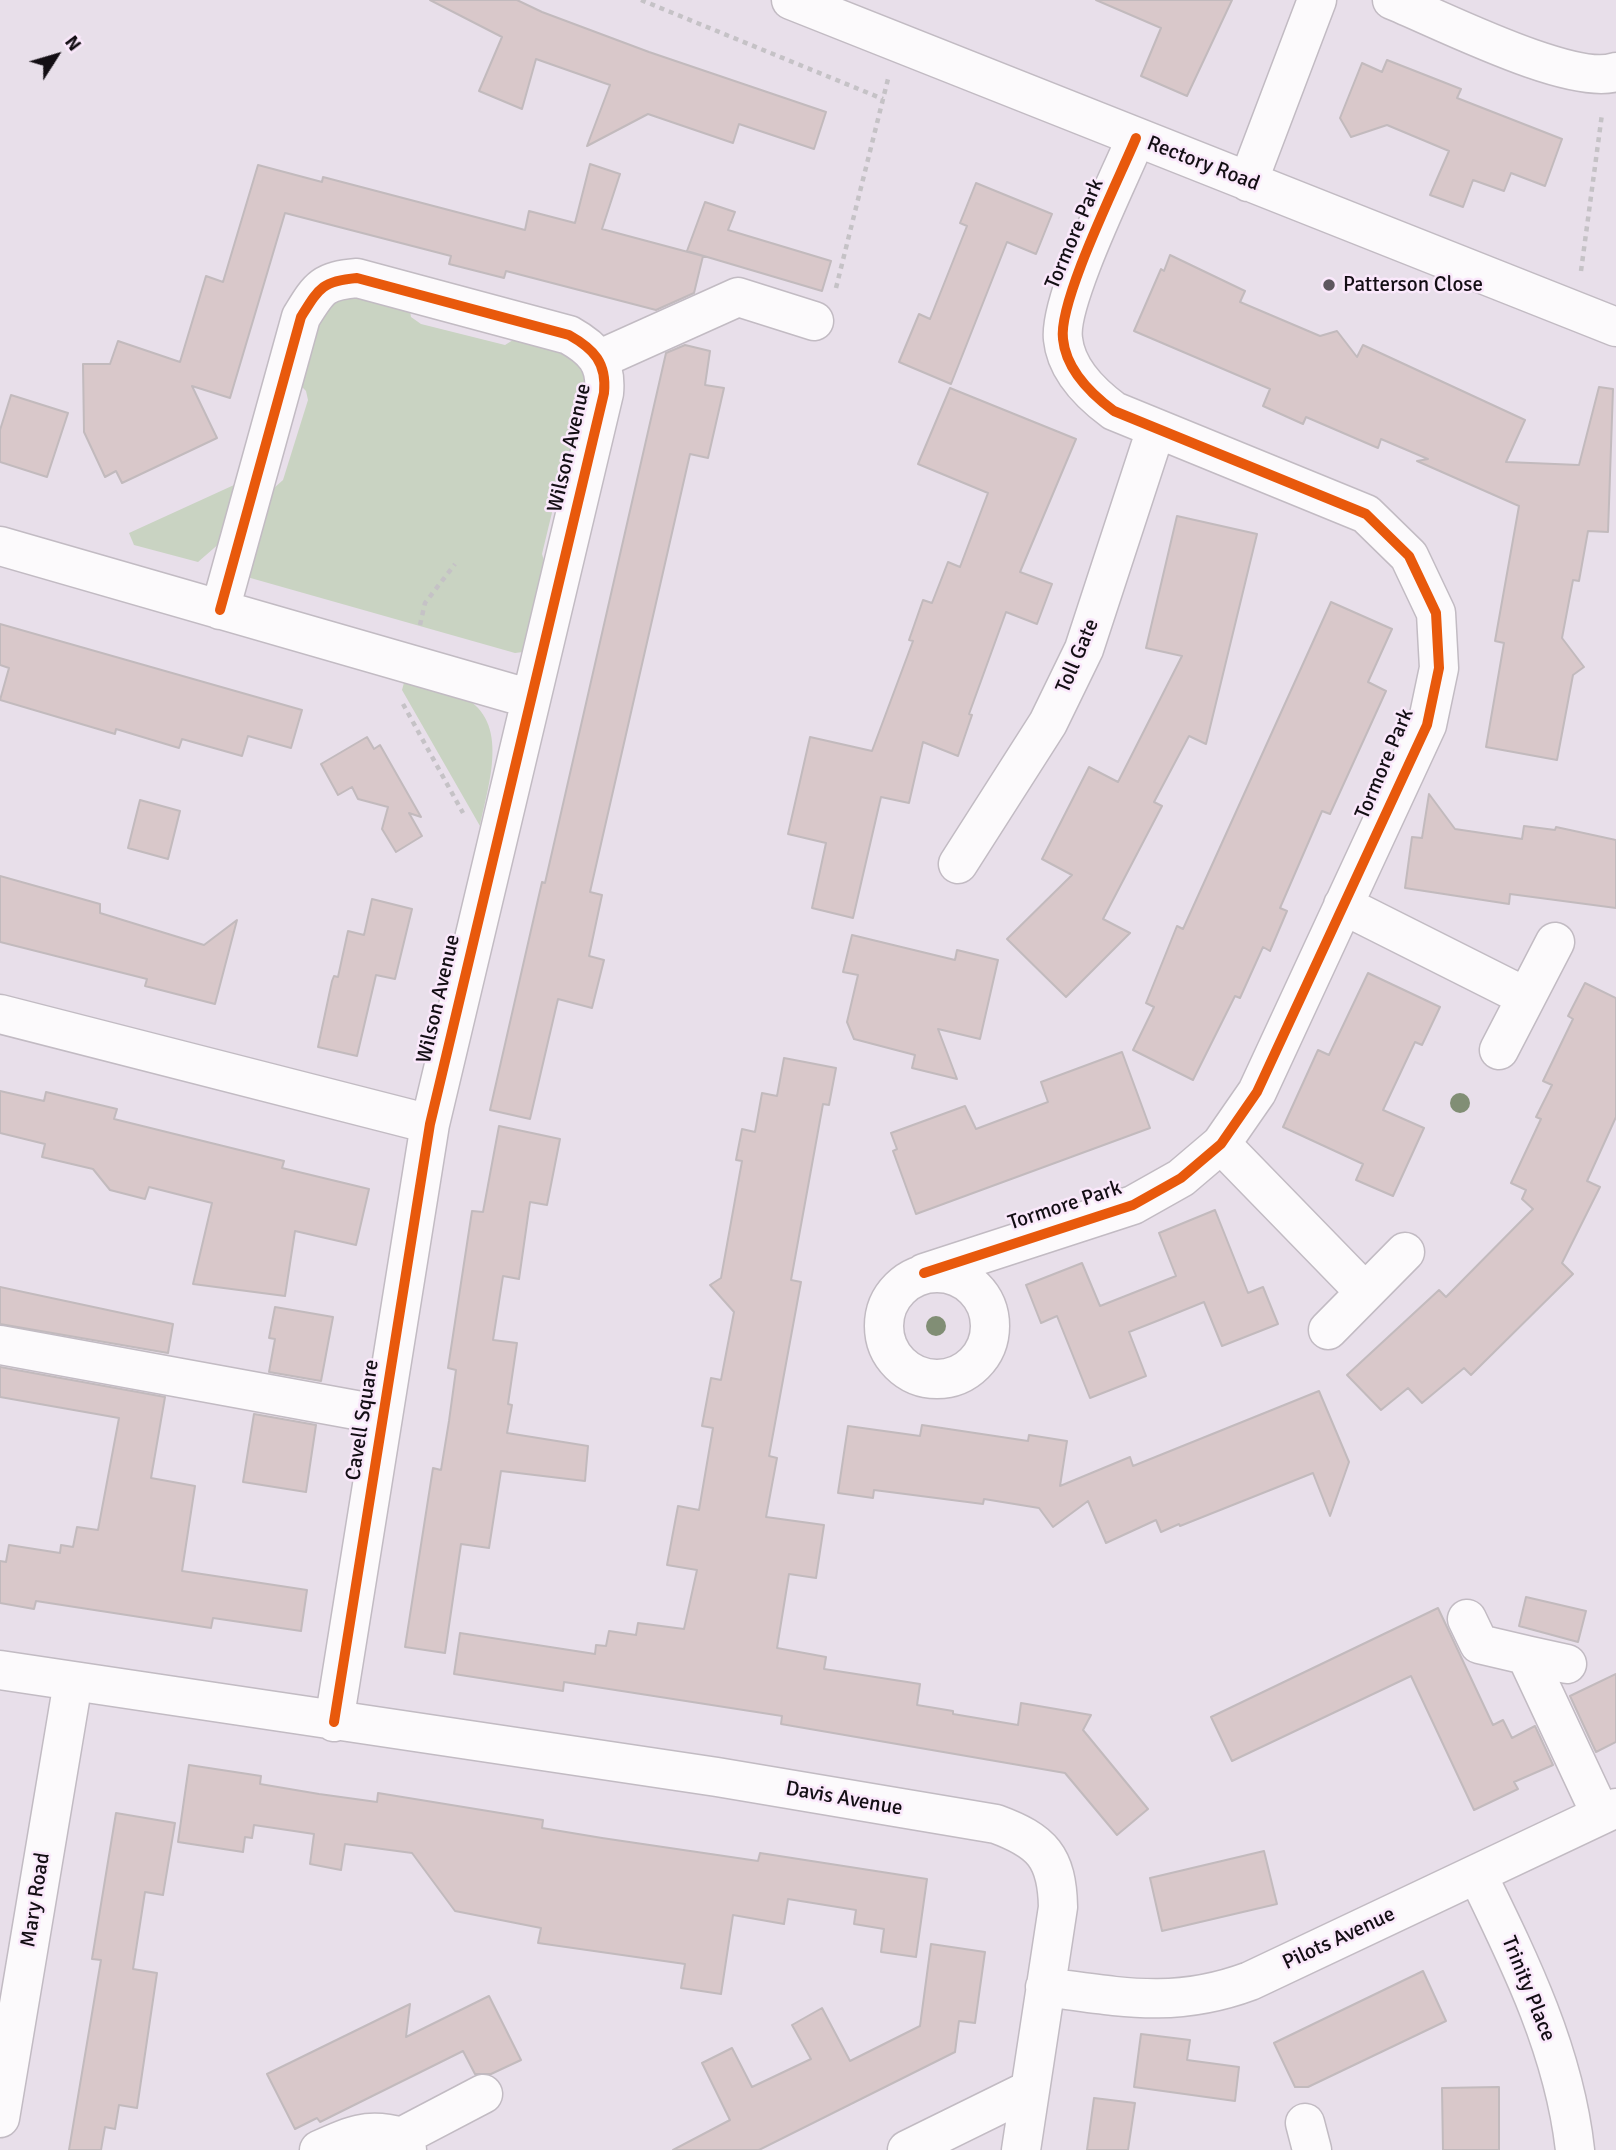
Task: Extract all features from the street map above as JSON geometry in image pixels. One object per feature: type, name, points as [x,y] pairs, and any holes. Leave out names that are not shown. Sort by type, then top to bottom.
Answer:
[{"type":"street","name":"Rectory Road","points":[[791,0],[1616,327]]},
{"type":"street","points":[[1248,181],[1317,0]]},
{"type":"street","points":[[1392,0],[1563,70],[1612,73]]},
{"type":"street","name":"Tormore Park","points":[[1008,1245],[994,1261],[987,1279],[986,1304],[991,1323],[989,1341],[980,1358],[966,1371],[939,1379],[912,1374],[897,1363],[887,1347],[883,1328],[885,1310],[894,1293],[907,1280],[1008,1245],[1133,1205],[1181,1178],[1221,1144],[1257,1091],[1427,725],[1439,668],[1436,613],[1409,556],[1366,514],[1114,411],[1092,394],[1073,368],[1063,339],[1066,306],[1136,138]]},
{"type":"street","name":"Wilson Avenue","points":[[220,610],[301,317],[315,296],[331,281],[357,278],[569,335],[586,344],[600,359],[606,376],[604,393],[430,1124]]},
{"type":"street","points":[[600,359],[738,298],[823,310]]},
{"type":"street","name":"Toll Gate","points":[[958,864],[1048,723],[1084,649],[1156,429]]},
{"type":"street","points":[[0,546],[531,699]]},
{"type":"street","points":[[1343,905],[1526,997]]},
{"type":"street","points":[[1499,1050],[1555,943]]},
{"type":"street","points":[[0,1014],[430,1124]]},
{"type":"street","name":"Cavell Square","points":[[334,1722],[430,1124]]},
{"type":"street","points":[[1221,1144],[1365,1292]]},
{"type":"street","points":[[1328,1330],[1405,1252]]},
{"type":"street","points":[[924,1273],[943,1272],[961,1278],[976,1289],[986,1304]]},
{"type":"street","points":[[0,1345],[383,1415]]},
{"type":"street","points":[[1467,1619],[1479,1644],[1567,1664]]},
{"type":"street","points":[[1526,1655],[1609,1811]]},
{"type":"street","points":[[0,1670],[334,1722]]},
{"type":"street","name":"Mary Road","points":[[0,2118],[72,1682]]},
{"type":"street","name":"Davis Avenue","points":[[334,1722],[730,1779],[996,1824],[1021,1833],[1045,1852],[1058,1878],[1058,1908],[1021,2150]]},
{"type":"street","name":"Pilots Avenue","points":[[1045,1987],[1138,1999],[1179,2000],[1218,1993],[1250,1981],[1609,1811]]},
{"type":"street","name":"Trinity Place","points":[[1477,1874],[1533,1990],[1548,2031],[1575,2150]]},
{"type":"street","points":[[923,2147],[1029,2090]]},
{"type":"street","points":[[319,2150],[361,2134],[380,2131],[404,2143],[483,2094]]},
{"type":"path","points":[[641,0],[883,100]]},
{"type":"path","points":[[823,310],[897,44]]},
{"type":"path","points":[[1576,311],[1612,73]]},
{"type":"path","points":[[411,664],[425,603],[455,564]]},
{"type":"path","points":[[374,653],[491,863]]},
{"type":"green space","points":[[344,291],[409,304],[411,317],[421,324],[505,345],[526,332],[592,364],[571,458],[563,467],[542,554],[545,564],[523,652],[515,653],[247,577],[265,490],[274,488],[283,480],[308,400],[306,391],[298,383],[323,305]]},
{"type":"green space","points":[[234,485],[221,542],[198,562],[134,545],[129,533]]},
{"type":"green space","points":[[405,679],[463,697],[478,708],[487,722],[492,738],[491,774],[480,826],[402,690]]},
{"type":"building","points":[[430,0],[517,0],[649,52],[826,112],[814,149],[739,124],[733,143],[648,114],[587,146],[610,85],[536,59],[522,109],[479,91],[502,37]]},
{"type":"building","points":[[1096,0],[1232,0],[1187,96],[1141,76],[1161,28]]},
{"type":"building","points":[[1387,60],[1461,89],[1457,98],[1562,139],[1545,186],[1511,173],[1504,191],[1473,180],[1463,207],[1430,195],[1449,151],[1387,125],[1351,137],[1340,118],[1362,63],[1382,72]]},
{"type":"building","points":[[590,164],[620,174],[602,229],[703,256],[694,293],[656,310],[506,271],[504,278],[449,264],[451,256],[285,213],[230,398],[192,386],[217,438],[122,483],[116,471],[105,477],[84,432],[83,364],[110,364],[118,341],[180,362],[206,276],[223,282],[258,165],[322,182],[323,177],[525,230],[529,211],[575,223]]},
{"type":"building","points":[[976,183],[1052,214],[1036,254],[1007,242],[951,384],[899,362],[919,314],[930,319],[967,226],[960,223]]},
{"type":"building","points":[[705,202],[735,212],[728,230],[831,261],[822,291],[687,251]]},
{"type":"building","points":[[1170,255],[1245,291],[1240,302],[1320,336],[1337,331],[1357,357],[1363,345],[1525,420],[1506,462],[1579,465],[1599,387],[1613,389],[1608,532],[1588,531],[1579,581],[1573,580],[1562,638],[1584,667],[1573,675],[1557,760],[1486,747],[1504,643],[1495,641],[1519,506],[1417,461],[1428,459],[1381,439],[1378,448],[1306,417],[1303,424],[1263,406],[1270,389],[1134,331],[1161,269],[1164,271]]},
{"type":"building","points":[[685,345],[710,351],[705,385],[724,388],[708,458],[690,454],[590,892],[602,895],[589,956],[604,960],[592,1008],[558,999],[530,1119],[490,1110],[542,882],[545,883],[666,353]]},
{"type":"building","points":[[950,388],[1076,439],[1020,572],[1052,584],[1037,624],[1006,612],[969,714],[972,715],[958,756],[923,742],[909,803],[881,797],[853,918],[812,908],[826,843],[788,834],[810,737],[872,751],[913,641],[909,640],[923,600],[932,603],[948,562],[960,567],[988,493],[918,464]]},
{"type":"building","points":[[11,395],[68,413],[47,477],[0,462],[0,430]]},
{"type":"building","points":[[1177,516],[1257,534],[1206,744],[1189,736],[1154,802],[1162,806],[1103,919],[1130,933],[1066,997],[1007,939],[1072,875],[1042,859],[1089,767],[1118,782],[1182,656],[1146,648]]},
{"type":"building","points":[[1331,602],[1392,629],[1368,682],[1386,691],[1330,814],[1322,811],[1280,908],[1287,911],[1270,951],[1263,947],[1240,998],[1235,996],[1193,1080],[1133,1050],[1154,1007],[1146,1003],[1177,926],[1183,929]]},
{"type":"building","points":[[0,624],[302,710],[291,748],[248,736],[242,756],[182,739],[179,748],[116,729],[115,734],[0,700],[9,668],[0,665]]},
{"type":"building","points":[[367,737],[374,749],[380,745],[421,817],[409,813],[422,836],[396,852],[382,829],[388,807],[358,799],[352,787],[338,795],[321,764]]},
{"type":"building","points":[[1429,794],[1455,829],[1522,839],[1524,826],[1555,830],[1556,827],[1616,840],[1616,908],[1510,894],[1509,904],[1405,888],[1412,837],[1422,838]]},
{"type":"building","points":[[140,800],[180,811],[168,859],[128,848]]},
{"type":"building","points":[[0,876],[100,904],[100,913],[204,945],[237,920],[215,1004],[145,986],[147,979],[0,942]]},
{"type":"building","points":[[372,899],[412,909],[395,979],[376,975],[357,1056],[318,1047],[332,981],[334,976],[338,977],[348,931],[364,935]]},
{"type":"building","points":[[852,935],[955,960],[957,950],[998,960],[980,1039],[938,1029],[957,1079],[912,1068],[915,1055],[854,1039],[847,1022],[858,975],[843,972]]},
{"type":"building","points":[[1368,973],[1440,1007],[1422,1045],[1415,1042],[1383,1110],[1424,1128],[1393,1196],[1356,1180],[1363,1164],[1283,1127],[1318,1050],[1329,1055]]},
{"type":"building","points":[[1585,983],[1616,998],[1616,1117],[1587,1181],[1600,1187],[1562,1263],[1573,1274],[1471,1375],[1464,1368],[1422,1403],[1408,1388],[1381,1410],[1347,1375],[1439,1290],[1446,1297],[1533,1209],[1522,1199],[1526,1190],[1511,1183],[1541,1119],[1536,1117],[1552,1085],[1543,1081],[1573,1019],[1568,1016]]},
{"type":"building","points":[[1122,1052],[1150,1128],[916,1214],[893,1151],[897,1149],[891,1133],[965,1106],[976,1129],[1048,1102],[1041,1082]]},
{"type":"building","points":[[784,1058],[836,1068],[829,1105],[823,1104],[791,1280],[801,1282],[769,1456],[777,1458],[766,1517],[824,1525],[816,1578],[789,1574],[777,1648],[826,1657],[824,1669],[920,1684],[917,1705],[953,1711],[953,1714],[1018,1725],[1021,1703],[1091,1715],[1083,1730],[1148,1809],[1117,1835],[1065,1773],[781,1724],[782,1716],[564,1682],[563,1691],[454,1674],[460,1633],[595,1654],[596,1645],[606,1646],[609,1631],[636,1635],[638,1623],[684,1629],[697,1570],[667,1565],[678,1506],[699,1510],[713,1428],[702,1426],[711,1378],[721,1380],[734,1312],[710,1285],[721,1278],[742,1161],[736,1160],[742,1129],[755,1132],[762,1093],[777,1096]]},
{"type":"building","points":[[0,1091],[44,1101],[46,1092],[117,1109],[114,1119],[284,1161],[282,1168],[369,1189],[356,1245],[295,1231],[285,1296],[193,1284],[212,1203],[149,1187],[145,1199],[110,1190],[93,1169],[42,1157],[45,1144],[0,1133]]},
{"type":"building","points":[[499,1126],[560,1139],[547,1205],[530,1202],[519,1279],[503,1276],[493,1340],[517,1343],[508,1404],[512,1405],[507,1433],[588,1446],[585,1481],[501,1471],[489,1548],[461,1544],[445,1653],[405,1647],[433,1468],[441,1470],[449,1421],[456,1370],[448,1368],[472,1211],[483,1212]]},
{"type":"building","points":[[1215,1210],[1248,1293],[1263,1287],[1278,1324],[1222,1346],[1204,1302],[1129,1332],[1146,1376],[1090,1398],[1057,1316],[1041,1323],[1026,1285],[1082,1263],[1100,1306],[1176,1276],[1159,1233]]},
{"type":"building","points":[[0,1287],[173,1324],[168,1353],[0,1324]]},
{"type":"building","points":[[275,1307],[333,1317],[321,1381],[269,1372],[275,1339],[269,1338]]},
{"type":"building","points":[[0,1367],[165,1397],[151,1478],[195,1486],[182,1571],[307,1590],[301,1631],[213,1618],[211,1628],[36,1601],[34,1609],[0,1603],[0,1561],[6,1562],[9,1545],[60,1553],[61,1545],[73,1547],[77,1527],[98,1530],[119,1418],[0,1397]]},
{"type":"building","points":[[1319,1391],[1349,1462],[1330,1516],[1313,1473],[1180,1526],[1179,1524],[1161,1532],[1156,1520],[1106,1543],[1088,1501],[1053,1527],[1039,1508],[984,1499],[983,1504],[874,1490],[873,1498],[838,1493],[848,1426],[920,1436],[922,1425],[1028,1441],[1029,1435],[1067,1441],[1060,1486],[1130,1457],[1133,1466]]},
{"type":"building","points":[[254,1414],[316,1425],[306,1492],[243,1482]]},
{"type":"building","points":[[1526,1597],[1586,1611],[1578,1642],[1519,1626]]},
{"type":"building","points":[[1438,1608],[1493,1725],[1503,1720],[1512,1738],[1535,1726],[1553,1765],[1514,1782],[1518,1789],[1474,1810],[1411,1676],[1232,1761],[1211,1717]]},
{"type":"building","points":[[1616,1674],[1616,1742],[1596,1752],[1570,1696]]},
{"type":"building","points":[[189,1765],[261,1776],[260,1784],[319,1794],[377,1802],[378,1793],[543,1820],[542,1828],[602,1838],[758,1861],[760,1853],[927,1879],[916,1957],[881,1952],[884,1929],[854,1924],[856,1910],[788,1899],[784,1924],[733,1915],[721,1994],[681,1988],[685,1964],[538,1943],[541,1928],[455,1911],[412,1853],[345,1844],[341,1870],[310,1864],[314,1834],[254,1825],[252,1838],[245,1837],[243,1852],[178,1842]]},
{"type":"building","points":[[116,1813],[175,1823],[163,1895],[145,1892],[133,1969],[157,1973],[137,2108],[119,2105],[115,2129],[105,2127],[101,2150],[69,2150],[101,1960],[92,1959]]},
{"type":"building","points":[[1264,1851],[1277,1904],[1162,1931],[1150,1878]]},
{"type":"building","points":[[931,1944],[985,1952],[975,2023],[959,2021],[955,2052],[759,2150],[673,2150],[730,2120],[702,2063],[732,2048],[752,2087],[811,2059],[792,2025],[822,2008],[850,2061],[920,2026]]},
{"type":"building","points":[[1423,1971],[1446,2021],[1308,2087],[1295,2087],[1274,2043]]},
{"type":"building","points":[[489,1996],[521,2060],[491,2074],[475,2074],[463,2051],[320,2122],[317,2118],[295,2129],[267,2074],[410,2004],[406,2037]]},
{"type":"building","points":[[1141,2034],[1190,2040],[1187,2060],[1239,2067],[1235,2101],[1134,2087]]},
{"type":"building","points":[[1499,2087],[1499,2150],[1443,2150],[1442,2088]]},
{"type":"building","points":[[1094,2098],[1135,2103],[1128,2150],[1087,2150]]},
{"type":"cycle path","points":[[924,1273],[1133,1205],[1181,1178],[1221,1144],[1257,1092],[1427,725],[1439,668],[1436,613],[1409,556],[1366,514],[1114,411],[1089,389],[1074,370],[1063,339],[1070,297],[1091,240],[1136,138]]},
{"type":"cycle path","points":[[220,610],[301,317],[312,299],[323,288],[336,281],[357,278],[569,335],[597,358],[603,373],[604,393],[430,1124],[334,1722]]},
{"type":"place","name":"Patterson Close","points":[[1329,285]]}]
